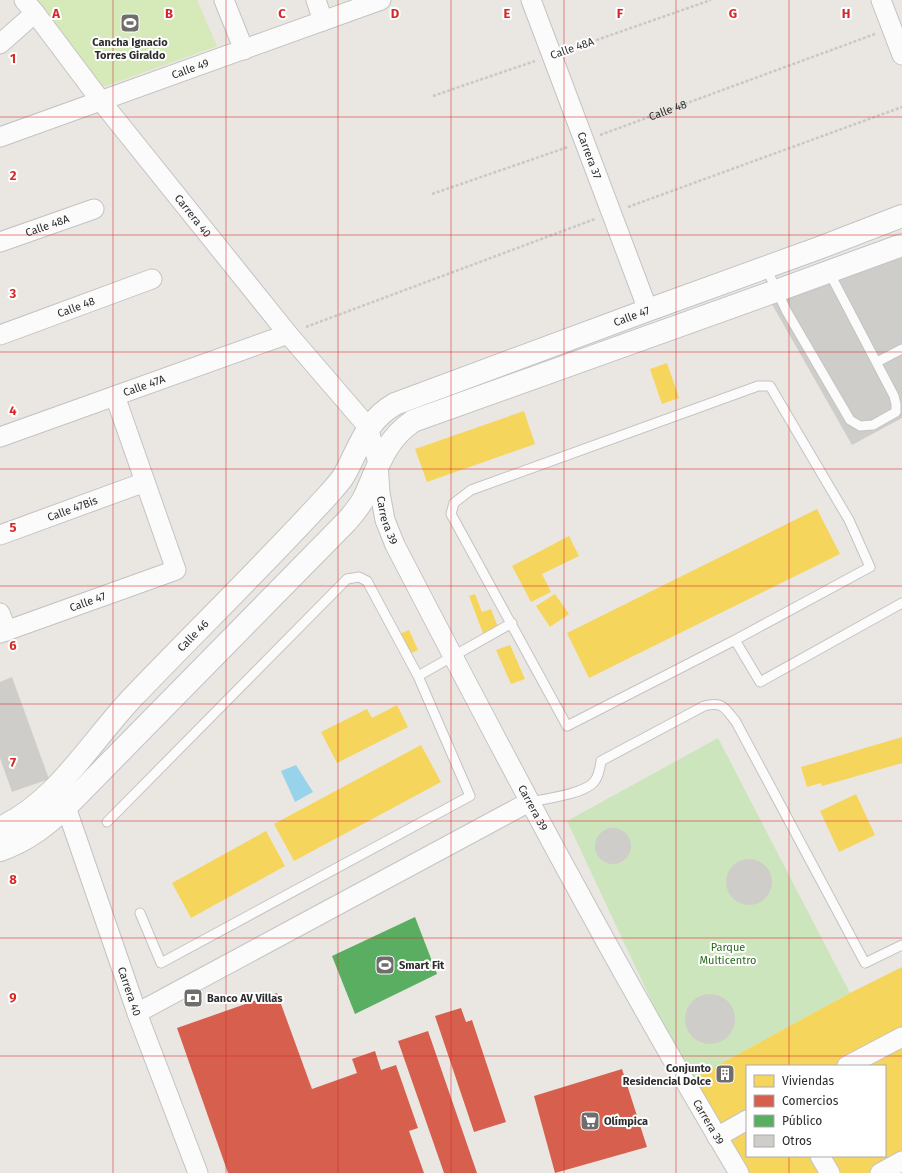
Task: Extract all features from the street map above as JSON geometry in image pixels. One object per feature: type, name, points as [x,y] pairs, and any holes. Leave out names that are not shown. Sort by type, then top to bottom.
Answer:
[{"type":"main road","name":"Calle 47","points":[[368,427],[383,411],[395,404],[766,268],[902,216]]},
{"type":"main road","points":[[0,850],[24,840],[39,831],[66,807],[347,521],[363,500],[378,463],[395,437],[413,422],[423,417],[829,272],[902,244]]},
{"type":"main road","name":"Calle 46","points":[[0,828],[25,814],[58,785],[132,699],[329,494],[342,478],[368,427]]},
{"type":"street","points":[[224,0],[244,50]]},
{"type":"street","points":[[316,0],[323,21]]},
{"type":"street","name":"Calle 49","points":[[0,137],[381,0]]},
{"type":"street","name":"Carrera 37","points":[[532,0],[648,310]]},
{"type":"street","points":[[881,0],[902,56]]},
{"type":"street","points":[[0,44],[29,6]]},
{"type":"street","name":"Carrera 40","points":[[29,6],[101,101],[288,334],[368,427]]},
{"type":"street","name":"Calle 48A","points":[[0,242],[94,209]]},
{"type":"street","name":"Calle 48","points":[[0,335],[152,280]]},
{"type":"street","name":"Calle 47A","points":[[0,437],[288,334]]},
{"type":"street","points":[[115,396],[145,482]]},
{"type":"street","name":"Carrera 39","points":[[368,427],[378,463],[380,493],[385,520],[395,545],[529,802],[686,1085],[738,1173]]},
{"type":"street","name":"Calle 47Bis","points":[[0,535],[145,482]]},
{"type":"street","name":"Calle 47","points":[[3,632],[176,570],[145,482]]},
{"type":"street","points":[[0,613],[3,632]]},
{"type":"street","points":[[137,1013],[529,802]]},
{"type":"street","name":"Carrera 40","points":[[66,807],[137,1013],[198,1173]]},
{"type":"street","points":[[849,1065],[902,1036]]},
{"type":"street","points":[[717,1137],[746,1121]]},
{"type":"street","points":[[821,1157],[830,1173]]},
{"type":"street","points":[[880,1173],[902,1161]]},
{"type":"lane","points":[[766,268],[776,291],[850,420],[860,426],[873,425],[899,411],[894,396],[877,362],[829,272]]},
{"type":"lane","points":[[877,362],[902,349]]},
{"type":"lane","points":[[758,386],[770,386],[849,520],[870,567],[735,640],[567,726],[512,623],[451,514],[454,503],[471,490],[758,386]]},
{"type":"lane","points":[[107,822],[347,579],[359,576],[367,581],[418,676],[470,796],[162,963],[140,913]]},
{"type":"lane","points":[[735,640],[760,682],[902,604]]},
{"type":"lane","points":[[418,676],[512,623]]},
{"type":"lane","points":[[529,802],[572,793],[583,789],[594,782],[599,771],[601,761],[704,706],[715,703],[725,707],[736,722],[865,963],[902,945]]},
{"type":"path","name":"Calle 48A","points":[[433,96],[711,0]]},
{"type":"path","name":"Calle 48","points":[[432,194],[585,141],[892,28]]},
{"type":"green space","name":"Cancha Ignacio Torres Giraldo","points":[[36,0],[197,0],[217,46],[103,87]]},
{"type":"green space","name":"Parque Multicentro","points":[[718,738],[850,993],[689,1081],[567,821]]},
{"type":"water","points":[[296,765],[313,792],[295,802],[281,771]]},
{"type":"building: Viviendas","points":[[667,363],[679,398],[662,404],[650,369]]},
{"type":"building: Viviendas","points":[[524,411],[535,444],[427,482],[415,449]]},
{"type":"building: Viviendas","points":[[817,509],[840,554],[589,678],[567,633]]},
{"type":"building: Viviendas","points":[[569,536],[579,556],[542,574],[551,592],[531,602],[512,566]]},
{"type":"building: Viviendas","points":[[475,594],[482,612],[491,609],[499,630],[484,636],[469,596]]},
{"type":"building: Viviendas","points":[[555,594],[569,614],[550,627],[536,606]]},
{"type":"building: Viviendas","points":[[409,630],[418,650],[407,655],[397,635]]},
{"type":"building: Viviendas","points":[[510,645],[525,679],[511,684],[496,650]]},
{"type":"building: Viviendas","points":[[397,705],[408,727],[337,763],[321,732],[367,709],[372,718]]},
{"type":"building: Viviendas","points":[[902,737],[902,763],[822,786],[821,783],[807,787],[801,767]]},
{"type":"building: Viviendas","points":[[421,745],[441,782],[294,861],[274,824]]},
{"type":"building: Viviendas","points":[[856,794],[875,835],[839,852],[820,811]]},
{"type":"building: Viviendas","points":[[266,831],[285,866],[191,918],[172,883]]},
{"type":"building: Viviendas","name":"Conjunto Residencial Dolce","points":[[902,967],[902,1173],[746,1173],[689,1081],[850,993]]},
{"type":"building: Comercios","points":[[277,993],[312,1089],[357,1073],[352,1059],[375,1051],[381,1070],[396,1065],[418,1128],[409,1131],[424,1173],[228,1173],[177,1028]]},
{"type":"building: Comercios","points":[[461,1008],[466,1022],[472,1020],[506,1122],[474,1132],[435,1016]]},
{"type":"building: Comercios","points":[[428,1031],[477,1173],[444,1173],[398,1041]]},
{"type":"building: Comercios","name":"Olímpica","points":[[622,1069],[647,1147],[555,1173],[534,1096]]},
{"type":"building: Público","name":"Smart Fit","points":[[415,917],[437,974],[355,1014],[332,956]]},
{"type":"building: Otros","points":[[902,252],[902,418],[852,445],[769,299]]},
{"type":"building: Otros","points":[[12,677],[49,779],[12,792],[0,758],[0,682]]},
{"type":"building: Otros","points":[[613,828],[626,833],[631,846],[626,859],[613,864],[600,859],[595,846],[600,833]]},
{"type":"building: Otros","points":[[744,859],[754,859],[762,863],[768,869],[772,877],[772,887],[768,895],[762,901],[754,905],[744,905],[736,901],[730,895],[726,887],[726,877],[730,869],[736,863]]},
{"type":"building: Otros","points":[[710,994],[720,996],[728,1001],[733,1009],[735,1019],[733,1029],[728,1037],[720,1042],[710,1044],[700,1042],[692,1037],[687,1029],[685,1019],[687,1009],[692,1001],[700,996]]},
{"type":"place","name":"Cancha Ignacio Torres Giraldo","points":[[130,23]]},
{"type":"place","name":"Smart Fit","points":[[385,965]]},
{"type":"place","name":"Banco AV Villas","points":[[193,998]]},
{"type":"place","name":"Conjunto Residencial Dolce","points":[[725,1074]]},
{"type":"place","name":"Olímpica","points":[[590,1121]]}]
